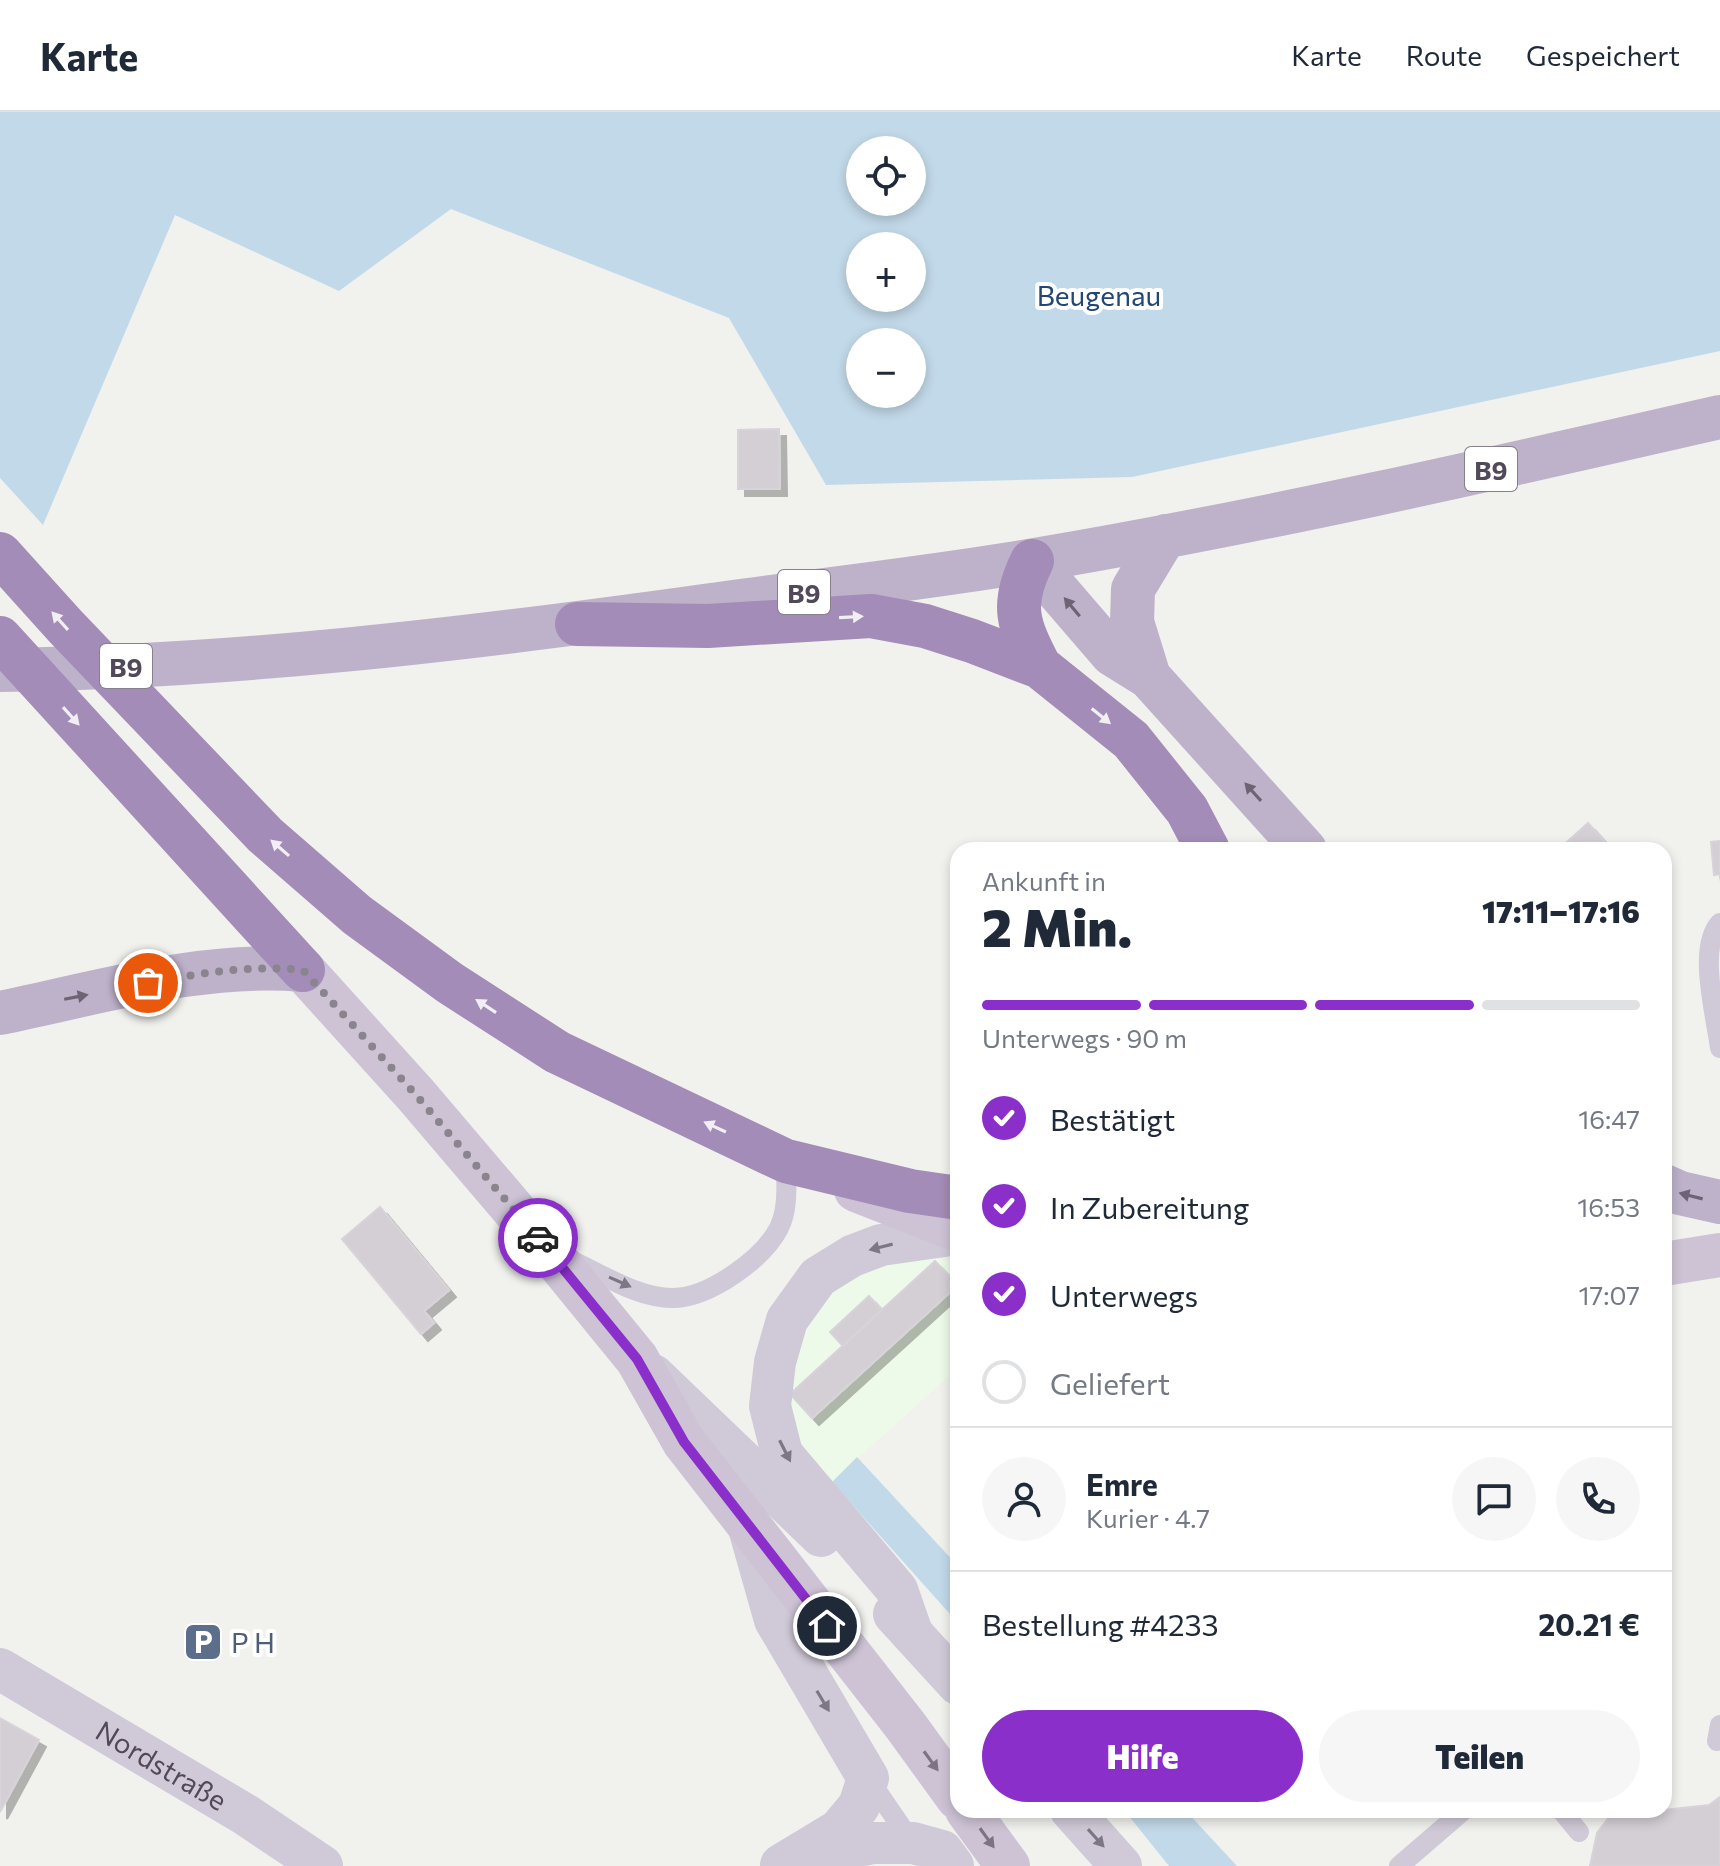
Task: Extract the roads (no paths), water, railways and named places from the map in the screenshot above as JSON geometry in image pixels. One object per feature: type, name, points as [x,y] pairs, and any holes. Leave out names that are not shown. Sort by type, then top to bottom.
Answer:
[{"type":"highway","points":[[0,554],[265,835],[357,915],[450,983],[557,1052],[786,1161],[910,1191],[950,1197]]},
{"type":"highway","points":[[1032,561],[1019,587],[1021,630],[1040,667]]},
{"type":"highway","points":[[577,624],[708,626],[871,616],[925,626],[1040,667],[1131,740],[1187,810],[1204,842]]},
{"type":"highway","points":[[0,638],[303,970]]},
{"type":"main road","name":"B9","points":[[0,670],[80,669],[252,659],[577,624],[1032,561],[1441,481],[1720,417]]},
{"type":"main road","points":[[1149,677],[1132,622],[1133,589],[1165,536]]},
{"type":"main road","points":[[1032,561],[1112,654],[1149,677],[1298,842]]},
{"type":"main road","points":[[0,1013],[207,971],[267,967],[303,970]]},
{"type":"main road","points":[[1672,1190],[1720,1202]]},
{"type":"street","points":[[303,970],[416,1095],[637,1359],[815,1529],[950,1675]]},
{"type":"street","points":[[786,1161],[950,1229]]},
{"type":"street","points":[[912,1633],[897,1590],[782,1454],[770,1406],[775,1362],[787,1320],[818,1277],[852,1256],[881,1245],[950,1233]]},
{"type":"street","points":[[1672,1263],[1720,1255]]},
{"type":"street","points":[[637,1359],[684,1442],[950,1787]]},
{"type":"street","points":[[749,1528],[775,1620],[868,1778],[859,1806],[839,1830],[780,1865]]},
{"type":"street","name":"Nordstraße","points":[[0,1669],[246,1815],[322,1866]]},
{"type":"street","points":[[973,1818],[1008,1866]]},
{"type":"street","points":[[1078,1818],[1121,1866]]},
{"type":"street","points":[[780,1865],[872,1843],[921,1855],[942,1851],[953,1866]]},
{"type":"lane","points":[[1720,923],[1712,934],[1708,950],[1720,1048]]},
{"type":"lane","points":[[548,1250],[644,1293],[674,1298],[701,1292],[726,1281],[764,1247],[779,1227],[785,1204],[786,1161]]},
{"type":"lane","points":[[868,1778],[921,1855]]},
{"type":"lane","points":[[1399,1866],[1455,1818]]},
{"type":"lane","points":[[1568,1818],[1579,1832]]},
{"type":"place","name":"P H","points":[[203,1642]]},
{"type":"park label","name":"Beugenau","points":[[1099,295]]}]
